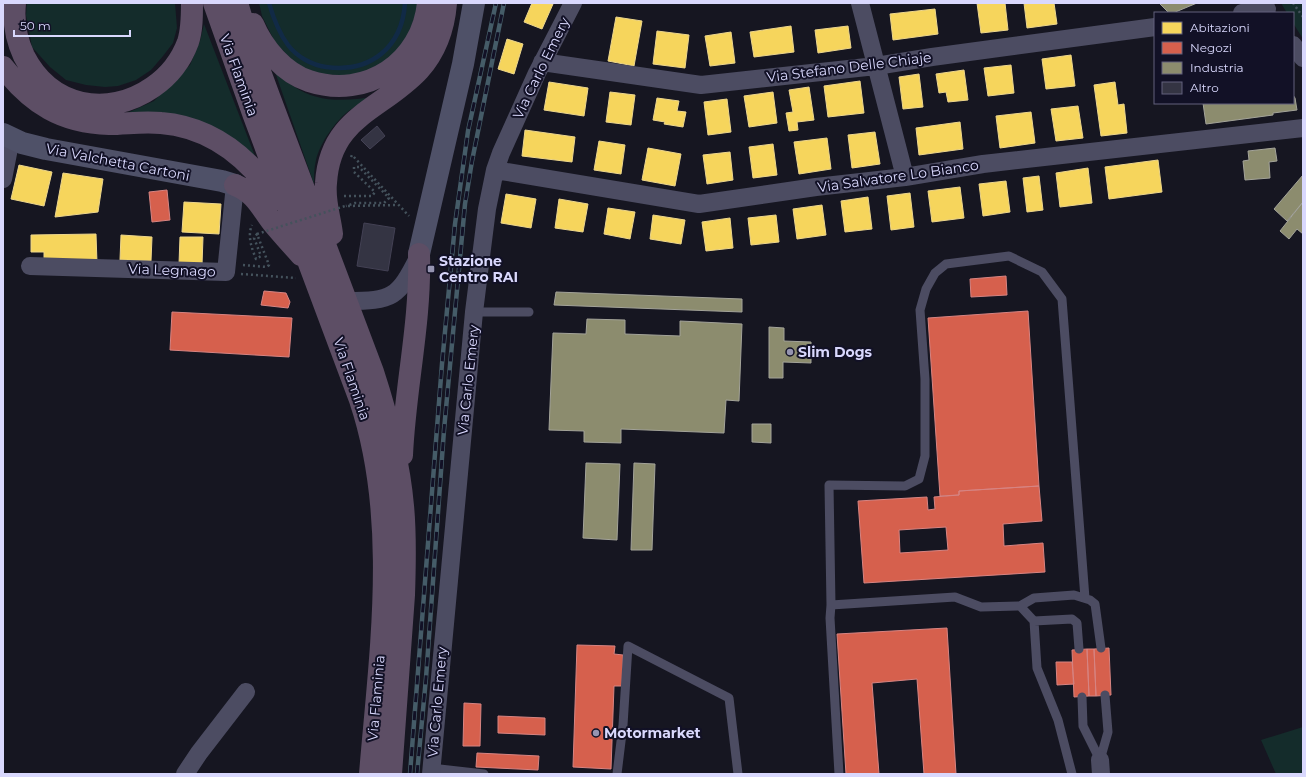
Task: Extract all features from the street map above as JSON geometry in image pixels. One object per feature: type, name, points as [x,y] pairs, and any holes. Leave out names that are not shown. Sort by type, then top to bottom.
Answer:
[{"type":"highway","points":[[15,3],[14,26],[20,46],[29,64],[42,80],[52,90],[62,96],[84,103],[109,104],[132,99],[142,94],[167,75],[176,65],[188,42],[192,19],[192,3]]},
{"type":"highway","name":"Via Flaminia","points":[[214,3],[366,419],[377,468],[382,517],[382,617],[370,774]]},
{"type":"highway","name":"Via Flaminia","points":[[237,3],[248,39],[380,395],[393,445],[401,490],[405,534],[404,595],[391,774]]},
{"type":"highway","points":[[243,3],[257,35],[283,65],[308,81],[326,85],[346,86],[373,80],[396,66],[416,44],[427,15],[428,3]]},
{"type":"highway","points":[[337,277],[326,195],[326,177],[333,153],[339,140],[350,125],[410,79],[423,65],[436,43],[442,28],[446,3]]},
{"type":"highway","points":[[3,67],[13,80],[34,100],[49,110],[63,116],[87,123],[172,124],[188,128],[218,141],[240,156],[258,172],[295,225]]},
{"type":"highway","points":[[235,185],[248,192],[260,203],[272,222],[311,271]]},
{"type":"highway","points":[[401,490],[405,423],[419,294],[420,254]]},
{"type":"street","points":[[346,301],[371,300],[392,295],[405,283],[420,254],[463,64],[474,3]]},
{"type":"street","name":"Via Carlo Emery","points":[[431,771],[474,312],[487,209],[495,170],[501,153],[542,62],[573,3]]},
{"type":"street","points":[[860,3],[905,177]]},
{"type":"street","points":[[1247,12],[1267,8]]},
{"type":"street","name":"Via Stefano Delle Chiaje","points":[[542,62],[701,85],[876,66],[1154,27]]},
{"type":"street","points":[[1294,46],[1303,58]]},
{"type":"street","name":"Via Salvatore Lo Bianco","points":[[495,170],[698,204],[808,188],[905,177],[983,164],[1303,128]]},
{"type":"street","points":[[3,179],[7,136]]},
{"type":"street","name":"Via Valchetta Cartoni","points":[[7,136],[46,149],[222,181],[235,185]]},
{"type":"street","name":"Via Legnago","points":[[30,266],[226,272],[235,185]]},
{"type":"street","points":[[185,774],[199,753],[246,692]]},
{"type":"lane","points":[[840,774],[830,618],[829,485],[905,486],[919,479],[926,456],[926,379],[920,310],[926,289],[935,273],[946,264],[1009,256],[1042,272],[1062,299],[1085,598]]},
{"type":"lane","points":[[474,312],[529,312]]},
{"type":"lane","points":[[831,606],[955,597],[981,607],[1020,606],[1034,598],[1074,595],[1090,600],[1095,604],[1101,648]]},
{"type":"lane","points":[[1020,606],[1034,621],[1037,668],[1058,720],[1072,774]]},
{"type":"lane","points":[[1034,621],[1072,619],[1077,623],[1079,649]]},
{"type":"lane","points":[[617,774],[624,725],[628,646],[729,698],[738,774]]},
{"type":"lane","points":[[1082,696],[1084,726],[1101,767]]},
{"type":"lane","points":[[1101,767],[1108,732],[1105,696]]},
{"type":"lane","points":[[431,771],[484,774]]},
{"type":"path","points":[[1293,3],[1303,17]]},
{"type":"path","points":[[350,162],[352,155],[409,216],[408,223]]},
{"type":"path","points":[[251,246],[256,259],[261,256],[254,238],[257,234],[355,203],[384,202],[389,198],[359,167],[354,167],[354,172],[375,192],[374,195],[338,196]]},
{"type":"path","points":[[345,206],[398,205]]},
{"type":"path","points":[[240,265],[263,268],[269,265],[257,234]]},
{"type":"path","points":[[235,274],[311,271]]},
{"type":"green space","points":[[27,3],[175,3],[177,28],[173,43],[163,56],[151,70],[136,80],[118,86],[105,87],[86,85],[66,80],[50,67],[32,47],[26,15]]},
{"type":"green space","points":[[259,3],[420,3],[403,48],[381,68],[360,76],[314,74],[293,61],[275,42],[262,16]]},
{"type":"green space","points":[[1281,3],[1303,3],[1303,39],[1294,25],[1294,12],[1286,12]]},
{"type":"green space","points":[[204,24],[255,156],[125,114],[154,101],[190,65],[200,41]]},
{"type":"green space","points":[[274,69],[293,86],[313,96],[334,100],[345,100],[378,96],[350,110],[329,132],[318,153],[314,169],[314,184]]},
{"type":"green space","points":[[1303,727],[1303,774],[1276,774],[1261,740]]},
{"type":"building: Abitazioni","points":[[532,3],[553,4],[542,29],[524,22]]},
{"type":"building: Abitazioni","points":[[977,3],[1005,3],[1008,30],[981,33]]},
{"type":"building: Abitazioni","points":[[1024,3],[1054,3],[1057,24],[1027,28]]},
{"type":"building: Abitazioni","points":[[935,9],[938,34],[893,40],[890,14]]},
{"type":"building: Abitazioni","points":[[616,17],[642,21],[634,66],[608,61]]},
{"type":"building: Abitazioni","points":[[791,26],[794,52],[754,57],[750,32]]},
{"type":"building: Abitazioni","points":[[848,26],[851,48],[818,53],[815,30]]},
{"type":"building: Abitazioni","points":[[657,31],[689,35],[685,68],[653,64]]},
{"type":"building: Abitazioni","points":[[731,32],[735,63],[710,66],[705,36]]},
{"type":"building: Abitazioni","points":[[507,39],[523,44],[514,74],[498,69]]},
{"type":"building: Abitazioni","points":[[1071,55],[1075,86],[1046,89],[1042,59]]},
{"type":"building: Abitazioni","points":[[1011,65],[1014,93],[988,96],[984,68]]},
{"type":"building: Abitazioni","points":[[964,70],[968,100],[948,102],[946,92],[939,93],[936,74]]},
{"type":"building: Abitazioni","points":[[919,74],[923,107],[903,109],[899,77]]},
{"type":"building: Abitazioni","points":[[860,81],[864,113],[828,117],[824,86]]},
{"type":"building: Abitazioni","points":[[549,82],[588,88],[584,116],[544,110]]},
{"type":"building: Abitazioni","points":[[1115,82],[1118,105],[1124,104],[1127,133],[1101,136],[1094,85]]},
{"type":"building: Abitazioni","points":[[809,87],[814,120],[797,122],[798,130],[789,131],[786,113],[793,112],[789,90]]},
{"type":"building: Abitazioni","points":[[610,92],[635,95],[631,125],[606,122]]},
{"type":"building: Abitazioni","points":[[773,92],[777,123],[749,127],[744,96]]},
{"type":"building: Abitazioni","points":[[657,98],[679,101],[677,111],[686,112],[683,127],[664,124],[665,122],[653,120]]},
{"type":"building: Abitazioni","points":[[727,99],[731,132],[708,135],[704,102]]},
{"type":"building: Abitazioni","points":[[1078,106],[1083,138],[1056,141],[1051,109]]},
{"type":"building: Abitazioni","points":[[1031,112],[1035,143],[1000,148],[996,116]]},
{"type":"building: Abitazioni","points":[[960,122],[963,149],[919,155],[916,128]]},
{"type":"building: Abitazioni","points":[[525,130],[575,137],[572,162],[522,156]]},
{"type":"building: Abitazioni","points":[[875,132],[880,164],[852,168],[848,135]]},
{"type":"building: Abitazioni","points":[[827,138],[831,169],[799,174],[794,142]]},
{"type":"building: Abitazioni","points":[[599,141],[625,145],[621,174],[594,170]]},
{"type":"building: Abitazioni","points":[[773,144],[777,175],[753,178],[749,147]]},
{"type":"building: Abitazioni","points":[[648,148],[681,154],[675,186],[642,180]]},
{"type":"building: Abitazioni","points":[[730,152],[733,180],[707,184],[703,155]]},
{"type":"building: Abitazioni","points":[[1158,160],[1162,192],[1109,199],[1105,167]]},
{"type":"building: Abitazioni","points":[[19,165],[52,172],[44,206],[11,199]]},
{"type":"building: Abitazioni","points":[[1088,168],[1092,203],[1060,207],[1056,173]]},
{"type":"building: Abitazioni","points":[[63,173],[103,179],[98,212],[55,217]]},
{"type":"building: Abitazioni","points":[[1039,176],[1043,210],[1027,212],[1023,178]]},
{"type":"building: Abitazioni","points":[[1006,181],[1010,212],[983,216],[979,184]]},
{"type":"building: Abitazioni","points":[[960,187],[964,218],[932,222],[928,191]]},
{"type":"building: Abitazioni","points":[[910,193],[914,227],[891,230],[887,196]]},
{"type":"building: Abitazioni","points":[[506,194],[536,199],[531,228],[501,223]]},
{"type":"building: Abitazioni","points":[[868,197],[872,229],[845,232],[841,201]]},
{"type":"building: Abitazioni","points":[[559,199],[588,204],[583,232],[555,228]]},
{"type":"building: Abitazioni","points":[[184,202],[221,204],[219,234],[182,232]]},
{"type":"building: Abitazioni","points":[[822,205],[826,235],[797,239],[793,209]]},
{"type":"building: Abitazioni","points":[[608,208],[635,212],[630,239],[604,234]]},
{"type":"building: Abitazioni","points":[[653,215],[685,220],[681,244],[650,239]]},
{"type":"building: Abitazioni","points":[[776,215],[779,242],[751,245],[748,218]]},
{"type":"building: Abitazioni","points":[[730,218],[733,248],[706,251],[702,222]]},
{"type":"building: Abitazioni","points":[[96,234],[97,263],[44,263],[44,252],[31,252],[31,235]]},
{"type":"building: Abitazioni","points":[[121,235],[152,237],[151,261],[120,260]]},
{"type":"building: Abitazioni","points":[[180,237],[203,237],[202,265],[179,264]]},
{"type":"building: Negozi","points":[[167,190],[170,220],[152,222],[149,192]]},
{"type":"building: Negozi","points":[[1006,276],[1007,295],[971,297],[970,279]]},
{"type":"building: Negozi","points":[[264,291],[286,293],[290,302],[288,308],[261,305]]},
{"type":"building: Negozi","points":[[1028,311],[1039,486],[959,491],[959,495],[940,496],[928,318]]},
{"type":"building: Negozi","points":[[172,312],[292,318],[289,357],[170,350]]},
{"type":"building: Negozi","points":[[1039,486],[1042,521],[1003,524],[1004,546],[1043,543],[1045,572],[864,583],[858,501],[927,497],[928,510],[935,509],[934,497],[959,495],[959,491]],"holes":[[[946,527],[948,550],[900,553],[899,530]]]},
{"type":"building: Negozi","points":[[947,628],[956,774],[924,774],[917,679],[872,683],[879,774],[846,774],[837,634]]},
{"type":"building: Negozi","points":[[577,645],[615,646],[614,654],[623,655],[622,686],[614,686],[611,769],[573,767]]},
{"type":"building: Negozi","points":[[1109,648],[1111,695],[1096,696],[1094,649]]},
{"type":"building: Negozi","points":[[1087,649],[1089,696],[1074,697],[1072,650]]},
{"type":"building: Negozi","points":[[1087,649],[1094,649],[1096,696],[1089,696]]},
{"type":"building: Negozi","points":[[1056,662],[1072,662],[1074,684],[1057,685]]},
{"type":"building: Negozi","points":[[464,703],[481,704],[480,746],[463,746]]},
{"type":"building: Negozi","points":[[498,716],[545,718],[545,735],[498,733]]},
{"type":"building: Negozi","points":[[477,753],[539,756],[538,770],[476,767]]},
{"type":"building: Industria","points":[[1159,3],[1197,3],[1175,12],[1168,12]]},
{"type":"building: Industria","points":[[1294,96],[1295,98],[1297,110],[1273,113],[1273,115],[1206,124],[1203,104],[1294,104]]},
{"type":"building: Industria","points":[[1275,148],[1277,161],[1269,162],[1270,178],[1245,180],[1243,161],[1249,160],[1248,151]]},
{"type":"building: Industria","points":[[1303,175],[1303,202],[1287,221],[1274,209]]},
{"type":"building: Industria","points":[[1303,202],[1303,234],[1297,229],[1289,239],[1280,231]]},
{"type":"building: Industria","points":[[556,292],[742,299],[742,312],[554,305]]},
{"type":"building: Industria","points":[[587,319],[625,320],[625,334],[680,336],[680,321],[742,324],[739,401],[726,400],[724,433],[621,429],[621,443],[584,442],[584,431],[549,430],[553,333],[586,334]]},
{"type":"building: Industria","name":"Slim Dogs","points":[[769,327],[784,328],[784,341],[811,342],[811,363],[783,362],[783,378],[769,378]]},
{"type":"building: Industria","points":[[752,424],[771,424],[771,443],[752,442]]},
{"type":"building: Industria","points":[[586,463],[620,464],[617,540],[583,538]]},
{"type":"building: Industria","points":[[634,463],[655,464],[652,550],[631,550]]},
{"type":"building: Altro","points":[[377,126],[385,136],[370,149],[361,140]]},
{"type":"building: Altro","points":[[364,223],[395,228],[388,271],[357,266]]},
{"type":"waterway","points":[[269,3],[274,19],[282,35],[288,45],[296,53],[305,60],[315,64],[326,67],[342,68],[356,66],[370,61],[381,54],[390,45],[398,33],[403,19],[405,3]]},
{"type":"railway","points":[[410,774],[442,364],[455,224],[468,131],[496,3]]},
{"type":"railway","points":[[417,774],[426,678],[444,430],[465,204],[472,161],[504,3]]},
{"type":"place","name":"Stazione Centro RAI","points":[[431,269]]},
{"type":"place","name":"Slim Dogs","points":[[790,352]]},
{"type":"place","name":"Motormarket","points":[[596,733]]}]
